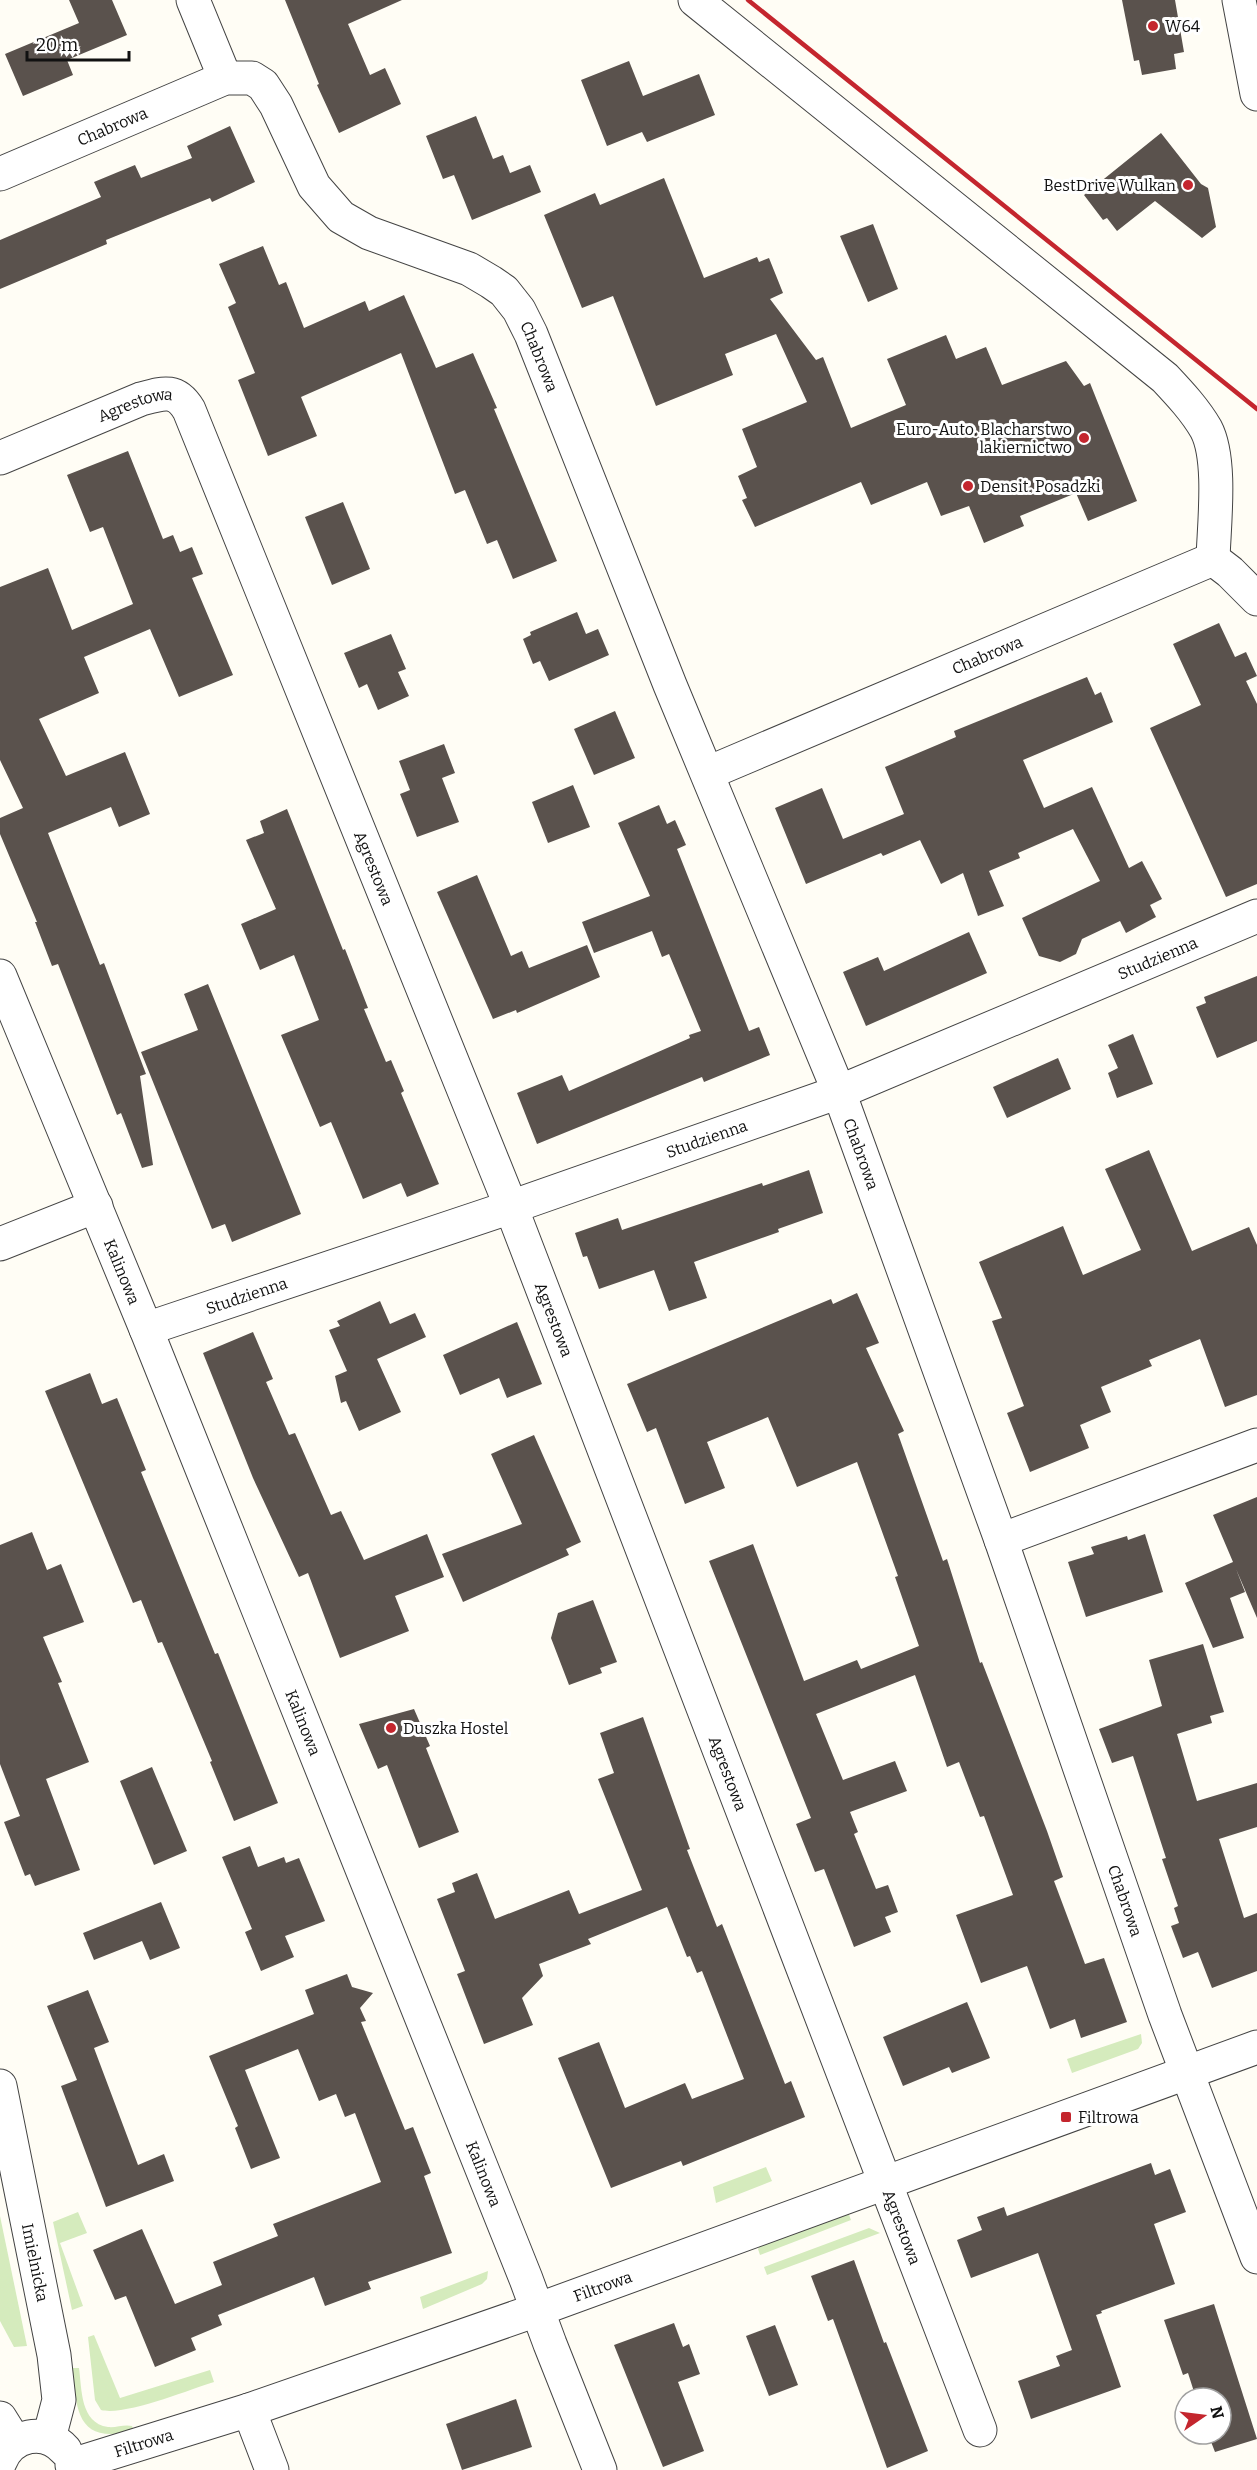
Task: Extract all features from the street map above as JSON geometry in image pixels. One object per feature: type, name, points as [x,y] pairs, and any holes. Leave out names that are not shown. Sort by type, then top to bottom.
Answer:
[{"type":"street","points":[[193,0],[225,78]]},
{"type":"street","points":[[695,0],[1165,378],[1193,409],[1207,431],[1213,448],[1215,470],[1213,560],[1230,572],[1257,599]]},
{"type":"street","points":[[1239,0],[1253,53],[1257,94]]},
{"type":"street","name":"Chabrowa","points":[[0,174],[225,78],[252,78],[263,85],[276,105],[314,186],[342,217],[369,233],[469,269],[504,291],[519,310],[531,334],[670,685],[839,1092],[1001,1540],[1186,2073],[1257,2257]]},
{"type":"street","name":"Agrestowa","points":[[0,458],[141,399],[160,394],[173,394],[183,400],[207,450],[511,1207],[980,2430]]},
{"type":"street","name":"Chabrowa","points":[[708,774],[1213,560]]},
{"type":"street","name":"Studzienna","points":[[146,1329],[511,1207],[839,1092],[1257,916]]},
{"type":"street","name":"Kalinowa","points":[[0,976],[146,1329],[600,2470]]},
{"type":"street","points":[[0,1244],[96,1206]]},
{"type":"street","points":[[1001,1540],[1257,1445]]},
{"type":"street","name":"Filtrowa","points":[[72,2467],[249,2410],[537,2310],[1257,2047]]},
{"type":"street","name":"Imielnicka","points":[[0,2086],[54,2355],[59,2400],[49,2438]]},
{"type":"street","points":[[249,2410],[272,2470]]},
{"type":"street","points":[[5,2440],[38,2435],[49,2438],[64,2448],[72,2467]]},
{"type":"green space","points":[[1141,2034],[1142,2043],[1138,2049],[1072,2073],[1067,2059]]},
{"type":"green space","points":[[766,2167],[772,2181],[716,2203],[713,2187]]},
{"type":"green space","points":[[78,2212],[87,2233],[60,2243],[83,2306],[72,2310],[53,2222]]},
{"type":"green space","points":[[848,2212],[851,2220],[760,2255],[758,2249],[762,2243]]},
{"type":"green space","points":[[0,2216],[27,2346],[14,2347],[0,2321]]},
{"type":"green space","points":[[869,2228],[880,2233],[767,2275],[764,2267]]},
{"type":"green space","points":[[488,2271],[487,2279],[482,2284],[423,2309],[420,2297]]},
{"type":"green space","points":[[94,2335],[120,2398],[210,2370],[214,2382],[140,2406],[112,2411],[101,2410],[95,2400],[88,2337]]},
{"type":"green space","points":[[72,2368],[79,2368],[84,2404],[92,2419],[108,2427],[132,2426],[134,2431],[115,2434],[101,2433],[91,2429],[84,2422],[76,2399]]},
{"type":"building","points":[[69,0],[112,0],[127,35],[67,60],[73,75],[23,96],[5,54],[79,23]]},
{"type":"building","points":[[285,0],[402,0],[348,24],[370,75],[385,68],[401,104],[339,133],[317,85],[319,84]]},
{"type":"building","name":"W64","points":[[1122,0],[1175,0],[1184,52],[1174,54],[1176,69],[1142,75],[1139,60],[1134,61]]},
{"type":"building","points":[[629,61],[643,96],[699,74],[715,115],[647,142],[642,132],[607,146],[581,80]]},
{"type":"building","points":[[476,116],[493,159],[503,155],[510,173],[530,165],[541,192],[472,220],[454,175],[443,179],[426,136]]},
{"type":"building","points":[[230,126],[255,182],[212,202],[210,198],[106,240],[107,244],[0,289],[0,240],[101,197],[94,182],[135,165],[141,178],[192,158],[187,146]]},
{"type":"building","points":[[1161,133],[1201,184],[1208,188],[1216,227],[1202,238],[1155,201],[1117,231],[1107,218],[1103,220],[1084,195]]},
{"type":"building","points":[[664,178],[704,278],[757,257],[759,262],[769,258],[783,293],[770,299],[816,360],[823,357],[851,428],[906,405],[887,359],[946,335],[956,359],[986,347],[1002,385],[1066,361],[1084,386],[1090,383],[1137,501],[1088,521],[1076,493],[1020,516],[1024,526],[984,543],[969,506],[941,516],[927,482],[871,505],[861,482],[755,527],[742,500],[747,498],[738,476],[757,467],[742,429],[807,402],[776,334],[725,354],[733,375],[656,406],[613,296],[582,308],[544,215],[595,193],[600,205]]},
{"type":"building","points":[[873,224],[898,289],[868,302],[840,236]]},
{"type":"building","points":[[263,246],[279,285],[286,282],[304,328],[365,301],[369,311],[404,295],[436,368],[473,353],[557,561],[513,579],[497,540],[487,544],[465,490],[455,494],[401,353],[301,397],[317,436],[268,456],[238,380],[255,373],[228,307],[236,303],[219,264]]},
{"type":"building","points":[[128,451],[163,539],[173,535],[180,552],[192,547],[203,574],[192,578],[233,675],[179,697],[150,629],[84,657],[99,693],[39,719],[66,776],[125,752],[150,814],[119,827],[111,807],[48,833],[100,965],[104,963],[146,1074],[140,1076],[153,1165],[142,1168],[121,1113],[117,1115],[58,964],[52,966],[35,922],[37,922],[0,834],[0,818],[23,808],[0,760],[0,587],[48,568],[72,630],[133,604],[103,527],[90,532],[67,475]]},
{"type":"building","points":[[343,502],[370,569],[332,585],[305,517]]},
{"type":"building","points":[[577,612],[586,634],[598,629],[609,655],[549,681],[540,661],[533,664],[523,639],[531,635],[530,632]]},
{"type":"building","points":[[1219,623],[1235,657],[1246,652],[1257,676],[1246,681],[1257,704],[1257,884],[1226,897],[1150,728],[1201,705],[1173,644]]},
{"type":"building","points":[[391,634],[406,669],[398,672],[409,696],[378,710],[367,684],[359,688],[344,653]]},
{"type":"building","points":[[1087,677],[1095,695],[1101,692],[1113,722],[1023,760],[1044,808],[1092,787],[1129,868],[1142,861],[1162,899],[1150,905],[1156,917],[1126,933],[1120,921],[1082,939],[1076,954],[1060,962],[1039,956],[1022,918],[1100,881],[1073,829],[1018,853],[1020,858],[989,871],[1004,906],[978,916],[963,873],[941,884],[920,840],[883,856],[881,853],[806,884],[775,808],[822,788],[843,839],[904,814],[885,767],[956,737],[954,731]]},
{"type":"building","points":[[615,711],[635,758],[594,775],[574,729]]},
{"type":"building","points":[[444,744],[455,773],[442,778],[459,822],[417,837],[400,794],[410,790],[399,761]]},
{"type":"building","points":[[573,785],[590,827],[548,843],[532,802]]},
{"type":"building","points":[[659,805],[667,824],[675,820],[686,845],[677,849],[749,1031],[759,1027],[770,1055],[704,1082],[702,1077],[537,1144],[517,1093],[562,1075],[569,1091],[690,1038],[689,1035],[701,1031],[669,954],[662,957],[652,931],[594,953],[582,922],[650,896],[618,823]]},
{"type":"building","points":[[287,809],[368,1008],[364,1009],[386,1062],[391,1060],[404,1091],[401,1093],[439,1184],[407,1197],[401,1183],[363,1199],[331,1122],[320,1127],[281,1035],[319,1020],[294,955],[260,970],[241,924],[276,909],[246,840],[264,833],[260,821]]},
{"type":"building","points":[[477,875],[511,956],[522,951],[529,968],[587,945],[600,977],[517,1013],[516,1010],[493,1019],[437,892]]},
{"type":"building","points":[[969,932],[987,973],[866,1026],[843,972],[878,957],[884,971]]},
{"type":"building","points":[[1257,976],[1257,1041],[1217,1058],[1196,1007],[1206,1003],[1204,997]]},
{"type":"building","points":[[208,984],[301,1214],[232,1242],[225,1224],[212,1229],[141,1052],[198,1030],[184,994]]},
{"type":"building","points":[[1133,1034],[1153,1084],[1117,1098],[1108,1073],[1118,1068],[1108,1045]]},
{"type":"building","points":[[1058,1058],[1071,1089],[1007,1118],[993,1087]]},
{"type":"building","points":[[1149,1150],[1192,1251],[1249,1227],[1257,1245],[1257,1395],[1225,1407],[1200,1339],[1149,1360],[1152,1366],[1101,1387],[1111,1412],[1080,1425],[1089,1448],[1030,1472],[1007,1413],[1024,1406],[992,1321],[1002,1318],[979,1262],[1063,1226],[1083,1275],[1141,1250],[1105,1169]]},
{"type":"building","points":[[809,1170],[823,1213],[778,1229],[779,1232],[694,1262],[707,1298],[669,1311],[654,1270],[599,1289],[587,1256],[583,1257],[575,1233],[618,1218],[622,1230],[762,1183],[763,1186]]},
{"type":"building","points":[[857,1293],[879,1343],[866,1348],[904,1431],[898,1434],[943,1561],[947,1559],[980,1663],[982,1662],[1063,1877],[1054,1881],[1085,1964],[1104,1958],[1127,2022],[1081,2038],[1075,2019],[1050,2029],[1027,1966],[981,1983],[956,1915],[1013,1895],[984,1816],[980,1817],[959,1762],[947,1767],[915,1675],[816,1714],[843,1780],[895,1761],[907,1791],[850,1812],[858,1832],[854,1834],[876,1889],[888,1885],[898,1912],[885,1917],[891,1932],[854,1947],[824,1869],[815,1872],[796,1824],[811,1818],[709,1561],[753,1544],[804,1681],[857,1660],[861,1669],[919,1646],[895,1577],[898,1576],[857,1462],[797,1487],[768,1417],[707,1442],[725,1488],[685,1504],[656,1428],[647,1432],[627,1384],[831,1299],[833,1304]]},
{"type":"building","points":[[380,1301],[390,1324],[415,1313],[426,1337],[377,1359],[401,1412],[359,1431],[346,1401],[341,1403],[335,1376],[347,1371],[329,1330],[340,1326],[337,1321]]},
{"type":"building","points":[[517,1322],[542,1384],[507,1398],[499,1378],[460,1395],[443,1355]]},
{"type":"building","points":[[253,1332],[273,1379],[266,1382],[289,1435],[295,1433],[331,1515],[341,1511],[364,1560],[427,1534],[444,1577],[395,1596],[409,1631],[340,1658],[308,1573],[299,1577],[253,1478],[203,1353]]},
{"type":"building","points":[[90,1373],[102,1404],[117,1398],[146,1470],[141,1472],[215,1654],[218,1653],[278,1803],[234,1821],[210,1762],[212,1761],[162,1642],[158,1643],[141,1600],[133,1603],[45,1391]]},
{"type":"building","points":[[534,1435],[581,1542],[566,1549],[569,1555],[463,1602],[442,1554],[522,1524],[491,1454]]},
{"type":"building","points":[[1257,1497],[1257,1618],[1236,1569],[1245,1592],[1230,1598],[1244,1638],[1213,1648],[1185,1583],[1233,1562],[1213,1515]]},
{"type":"building","points":[[32,1532],[47,1570],[61,1564],[84,1622],[43,1637],[62,1682],[58,1683],[89,1762],[46,1779],[80,1870],[35,1886],[30,1874],[25,1876],[4,1822],[20,1816],[0,1764],[0,1545]]},
{"type":"building","points":[[1145,1534],[1163,1592],[1086,1617],[1068,1562],[1094,1554],[1091,1547],[1127,1536],[1128,1540]]},
{"type":"building","points":[[593,1600],[617,1662],[600,1668],[602,1673],[569,1685],[551,1638],[558,1613]]},
{"type":"building","points":[[1203,1644],[1224,1712],[1210,1716],[1212,1723],[1177,1734],[1197,1801],[1257,1783],[1257,1827],[1219,1839],[1244,1918],[1257,1913],[1257,1971],[1212,1988],[1198,1952],[1183,1958],[1171,1926],[1179,1923],[1174,1908],[1178,1906],[1162,1859],[1166,1858],[1133,1756],[1112,1763],[1099,1729],[1162,1706],[1149,1660]]},
{"type":"building","points":[[414,1709],[430,1746],[426,1748],[459,1832],[419,1848],[387,1765],[378,1769],[359,1724]]},
{"type":"building","points":[[643,1717],[690,1849],[687,1850],[717,1927],[722,1924],[785,2084],[791,2081],[805,2117],[683,2166],[681,2161],[611,2188],[558,2058],[599,2042],[625,2108],[685,2083],[692,2099],[744,2079],[702,1971],[697,1973],[690,1956],[687,1957],[667,1907],[588,1939],[591,1944],[539,1964],[543,1976],[522,1998],[533,2025],[484,2044],[457,1974],[465,1971],[437,1899],[455,1892],[452,1883],[477,1873],[495,1919],[569,1890],[579,1914],[642,1890],[598,1779],[614,1773],[600,1733]]},
{"type":"building","points":[[152,1767],[187,1851],[154,1865],[120,1781]]},
{"type":"building","points":[[250,1846],[258,1867],[284,1857],[286,1863],[299,1858],[325,1921],[285,1936],[294,1957],[261,1971],[245,1932],[252,1929],[222,1857]]},
{"type":"building","points":[[161,1902],[180,1948],[150,1960],[142,1941],[94,1960],[83,1933]]},
{"type":"building","points":[[347,1974],[352,1987],[373,1993],[360,2008],[366,2021],[361,2022],[405,2130],[413,2127],[431,2173],[424,2176],[452,2253],[368,2282],[371,2289],[325,2306],[314,2277],[218,2315],[222,2325],[191,2338],[196,2350],[155,2367],[126,2296],[115,2300],[93,2250],[142,2229],[175,2304],[222,2285],[213,2262],[278,2236],[273,2224],[381,2182],[355,2113],[345,2117],[336,2094],[319,2101],[298,2049],[245,2070],[280,2158],[251,2169],[235,2128],[238,2126],[209,2056],[314,2014],[305,1990]]},
{"type":"building","points":[[88,1990],[109,2042],[94,2048],[138,2165],[164,2154],[174,2181],[106,2207],[61,2086],[77,2080],[47,2006]]},
{"type":"building","points":[[967,2002],[990,2058],[952,2073],[949,2067],[903,2086],[883,2037]]},
{"type":"building","points":[[1151,2163],[1155,2175],[1170,2169],[1186,2212],[1154,2224],[1175,2284],[1101,2311],[1102,2313],[1096,2315],[1121,2387],[1031,2419],[1018,2381],[1060,2366],[1056,2356],[1072,2350],[1038,2253],[971,2278],[957,2240],[982,2230],[977,2217],[1004,2207],[1007,2216]]},
{"type":"building","points":[[854,2260],[884,2343],[886,2342],[928,2451],[887,2468],[833,2319],[828,2321],[811,2276]]},
{"type":"building","points":[[1214,2304],[1257,2439],[1215,2452],[1213,2446],[1233,2446],[1233,2386],[1192,2386],[1188,2373],[1183,2375],[1164,2320]]},
{"type":"building","points":[[674,2323],[683,2347],[689,2344],[700,2374],[678,2382],[704,2451],[663,2467],[614,2345]]},
{"type":"building","points":[[775,2325],[798,2385],[769,2396],[746,2336]]},
{"type":"building","points":[[516,2399],[532,2447],[462,2470],[446,2424]]},
{"type":"railway","points":[[748,0],[1257,409]]},
{"type":"place","name":"W64","points":[[1153,26]]},
{"type":"place","name":"BestDrive Wulkan","points":[[1188,185]]},
{"type":"place","name":"Euro-Auto. Blacharstwo lakiernictwo","points":[[1084,438]]},
{"type":"place","name":"Densit. Posadzki","points":[[968,486]]},
{"type":"place","name":"Duszka Hostel","points":[[391,1728]]},
{"type":"place","name":"Filtrowa","points":[[1066,2117]]}]
